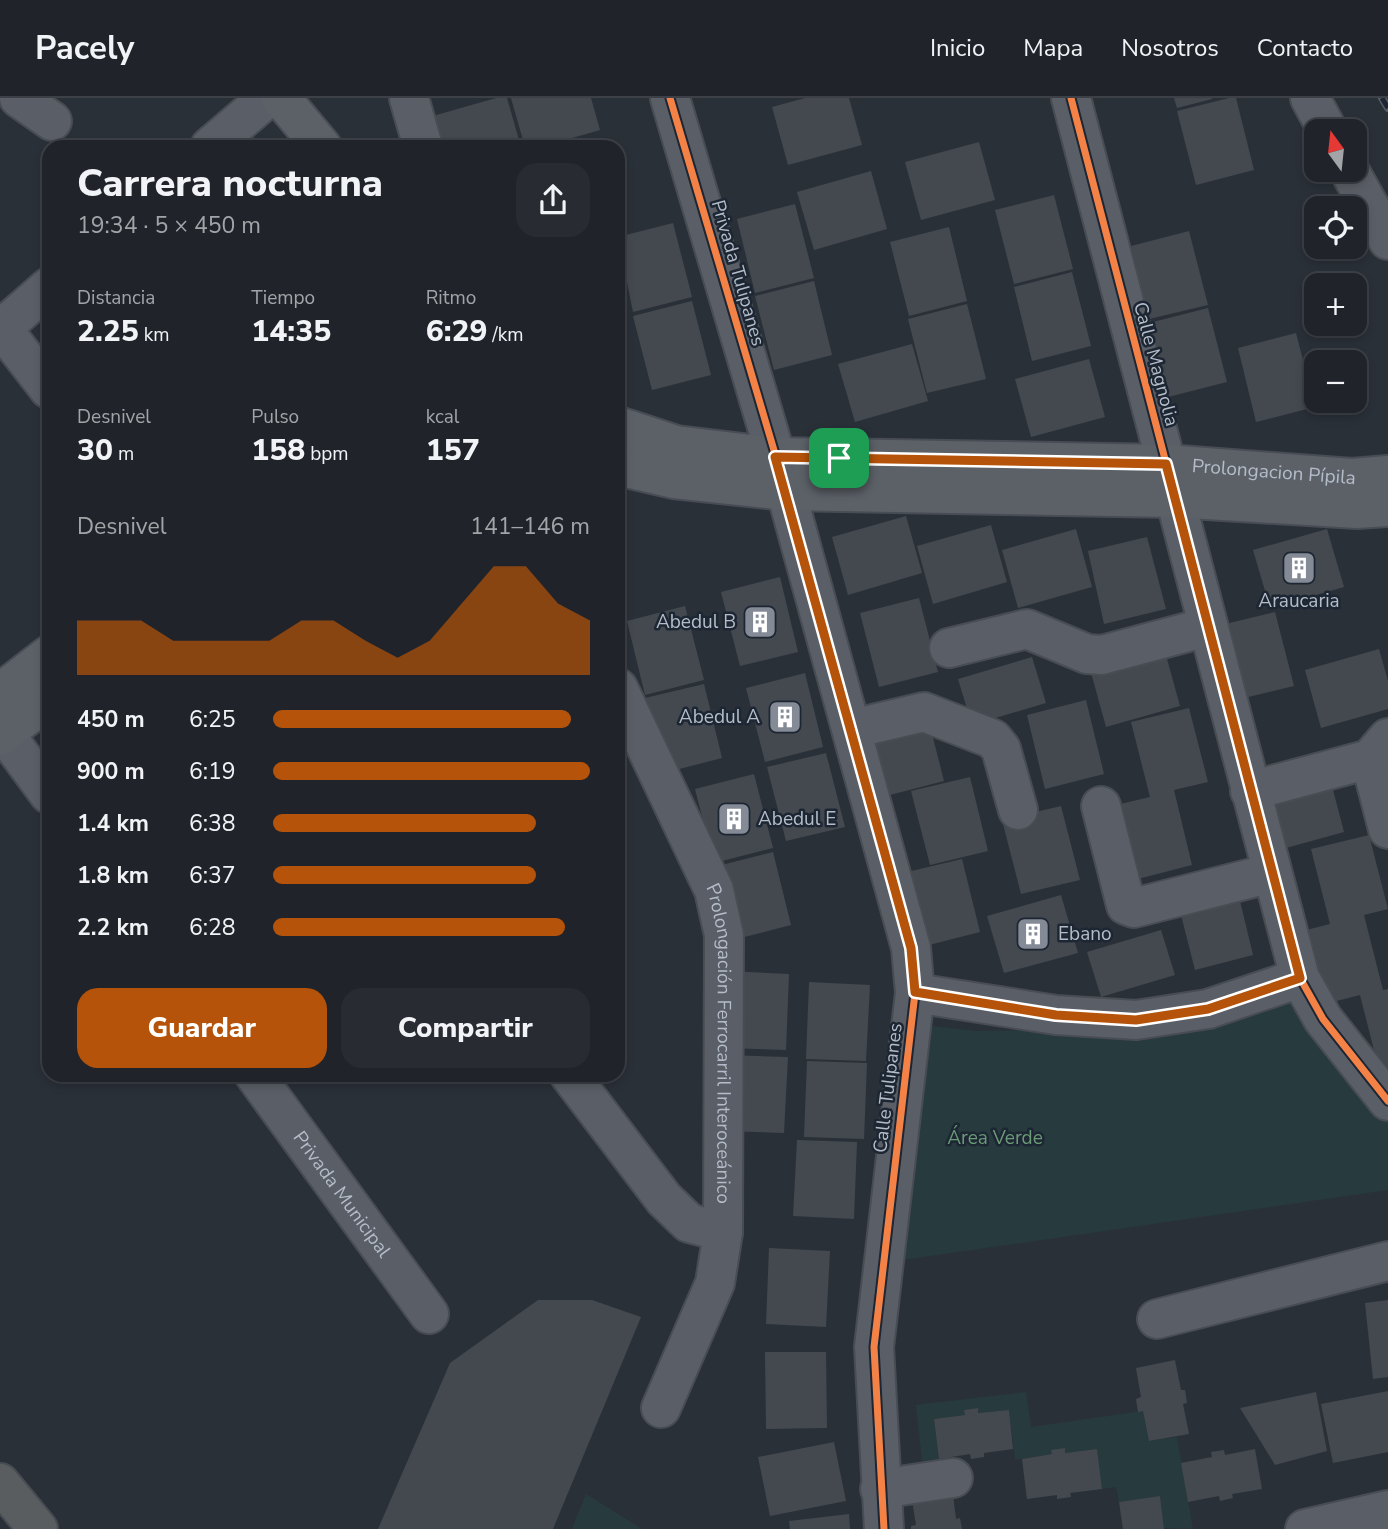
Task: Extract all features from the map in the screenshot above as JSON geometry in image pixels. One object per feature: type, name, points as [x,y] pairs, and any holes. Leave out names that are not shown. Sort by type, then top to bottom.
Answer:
[{"type":"highway","points":[[0,1483],[37,1529]]},
{"type":"main road","points":[[281,98],[316,140]]},
{"type":"main road","name":"Prolongacion Pípila","points":[[625,428],[781,474]]},
{"type":"main road","name":"Prolongacion Pípila","points":[[625,468],[674,479],[781,474],[1169,481],[1371,492]]},
{"type":"main road","points":[[0,693],[42,660]]},
{"type":"main road","points":[[2,734],[42,705]]},
{"type":"street","points":[[19,98],[52,121]]},
{"type":"street","points":[[219,140],[267,98]]},
{"type":"street","points":[[409,98],[421,140]]},
{"type":"street","name":"Privada Tulipanes","points":[[670,98],[781,474]]},
{"type":"street","name":"Calle Magnolia","points":[[1071,98],[1300,978],[1323,1019],[1388,1101]]},
{"type":"street","points":[[1310,98],[1321,119]]},
{"type":"street","points":[[1356,182],[1388,240]]},
{"type":"street","points":[[42,293],[1,328],[42,380]]},
{"type":"street","name":"Calle Tulipanes","points":[[781,474],[911,948],[915,992],[874,1347],[884,1529]]},
{"type":"street","points":[[949,648],[1027,629],[1087,654],[1102,655],[1207,627]]},
{"type":"street","name":"Prolongación Ferrocarril Interoceánico","points":[[625,703],[714,890],[724,935],[723,1232],[715,1283],[661,1408]]},
{"type":"street","points":[[852,729],[924,712],[993,739],[1001,749],[1018,810]]},
{"type":"street","points":[[2,734],[42,785]]},
{"type":"street","points":[[1251,791],[1379,749],[1388,828]]},
{"type":"street","points":[[1101,806],[1126,905],[1134,908],[1272,873]]},
{"type":"street","points":[[915,992],[1056,1015],[1136,1020],[1208,1009],[1300,978]]},
{"type":"street","name":"Privada Municipal","points":[[260,1082],[429,1314]]},
{"type":"street","points":[[575,1082],[664,1199],[689,1223],[723,1232]]},
{"type":"street","points":[[1157,1319],[1388,1261]]},
{"type":"street","points":[[880,1489],[953,1478]]},
{"type":"street","points":[[1305,1529],[1388,1510]]},
{"type":"green space","name":"Área Verde","points":[[1304,985],[1388,1096],[1388,1190],[868,1265],[895,1022],[976,1031],[1040,1030]]},
{"type":"green space","points":[[1026,1392],[1031,1427],[1143,1411],[1149,1441],[1177,1437],[1193,1529],[1164,1528],[1160,1496],[1119,1502],[1116,1487],[1102,1489],[1097,1449],[1065,1453],[1052,1450],[1052,1454],[1015,1460],[1009,1410],[978,1413],[977,1408],[965,1410],[965,1415],[934,1419],[939,1459],[922,1461],[916,1405]]},
{"type":"green space","points":[[586,1494],[642,1529],[572,1529]]},
{"type":"building","points":[[496,98],[507,98],[519,140],[440,140],[433,116]]},
{"type":"building","points":[[511,98],[591,98],[600,130],[565,140],[523,140]]},
{"type":"building","points":[[805,98],[849,98],[862,145],[788,165],[772,107]]},
{"type":"building","points":[[1174,98],[1212,98],[1212,99],[1177,108]]},
{"type":"building","points":[[1236,98],[1254,170],[1196,185],[1177,111]]},
{"type":"building","points":[[979,142],[995,200],[921,220],[905,162]]},
{"type":"building","points":[[871,171],[887,229],[814,250],[797,192]]},
{"type":"building","points":[[1054,195],[1073,269],[1014,284],[995,210]]},
{"type":"building","points":[[795,204],[814,278],[755,293],[737,219]]},
{"type":"building","points":[[673,223],[692,297],[633,312],[625,272],[625,235]]},
{"type":"building","points":[[949,227],[967,301],[909,316],[890,242]]},
{"type":"building","points":[[1189,231],[1208,305],[1149,319],[1131,246]]},
{"type":"building","points":[[1072,272],[1091,346],[1032,361],[1014,287]]},
{"type":"building","points":[[814,281],[832,355],[774,370],[755,296]]},
{"type":"building","points":[[692,301],[711,375],[652,390],[633,316]]},
{"type":"building","points":[[967,304],[986,379],[927,393],[908,319]]},
{"type":"building","points":[[1208,308],[1227,382],[1168,397],[1149,323]]},
{"type":"building","points":[[1296,333],[1304,364],[1304,410],[1256,422],[1238,348]]},
{"type":"building","points":[[912,344],[928,401],[855,422],[838,364]]},
{"type":"building","points":[[1089,359],[1105,417],[1031,437],[1015,379]]},
{"type":"building","points":[[906,516],[922,573],[848,595],[832,537]]},
{"type":"building","points":[[991,525],[1007,582],[933,604],[917,546]]},
{"type":"building","points":[[1076,529],[1092,587],[1018,608],[1002,550]]},
{"type":"building","name":"Araucaria","points":[[1327,529],[1344,587],[1270,608],[1253,550]]},
{"type":"building","points":[[1147,537],[1166,609],[1104,624],[1088,551]]},
{"type":"building","name":"Abedul B","points":[[780,577],[798,652],[740,666],[721,592]]},
{"type":"building","points":[[919,598],[938,672],[879,687],[860,613]]},
{"type":"building","points":[[685,606],[704,680],[645,695],[627,621]]},
{"type":"building","name":"Araucaria","points":[[1275,612],[1294,686],[1236,700],[1217,626]]},
{"type":"building","points":[[1164,648],[1180,706],[1106,727],[1090,669]]},
{"type":"building","name":"Araucaria","points":[[1379,649],[1388,681],[1388,709],[1321,728],[1305,670]]},
{"type":"building","points":[[1032,657],[1046,703],[972,725],[958,679]]},
{"type":"building","name":"Abedul A","points":[[805,673],[823,747],[765,762],[746,688]]},
{"type":"building","points":[[704,684],[722,758],[664,773],[645,698]]},
{"type":"building","points":[[1086,700],[1104,774],[1045,789],[1027,715]]},
{"type":"building","points":[[1189,708],[1208,782],[1174,790],[1192,865],[1134,880],[1116,805],[1150,797],[1131,722]]},
{"type":"building","points":[[930,726],[944,781],[886,796],[871,741]]},
{"type":"building","points":[[826,753],[845,827],[786,841],[767,767]]},
{"type":"building","name":"Abedul E","points":[[754,774],[773,848],[714,863],[695,789]]},
{"type":"building","points":[[970,777],[988,851],[930,865],[911,791]]},
{"type":"building","points":[[1332,786],[1344,832],[1286,848],[1274,801]]},
{"type":"building","name":"Ebano","points":[[1061,806],[1080,880],[1021,894],[1002,820]]},
{"type":"building","points":[[1369,835],[1388,909],[1364,915],[1383,990],[1388,989],[1388,1068],[1379,1070],[1360,995],[1325,1004],[1306,930],[1330,924],[1311,849]]},
{"type":"building","points":[[773,852],[791,925],[733,940],[714,867]]},
{"type":"building","points":[[962,859],[980,932],[921,947],[903,873]]},
{"type":"building","name":"Ebano","points":[[1061,895],[1078,953],[1004,973],[987,916]]},
{"type":"building","points":[[1240,901],[1253,955],[1195,970],[1181,915]]},
{"type":"building","points":[[1161,930],[1175,975],[1101,997],[1087,952]]},
{"type":"building","points":[[729,971],[789,974],[786,1050],[726,1048]]},
{"type":"building","points":[[809,982],[870,985],[866,1061],[806,1059]]},
{"type":"building","points":[[727,1055],[788,1057],[784,1133],[724,1131]]},
{"type":"building","points":[[807,1061],[867,1063],[864,1139],[804,1137]]},
{"type":"building","points":[[797,1140],[857,1142],[854,1219],[793,1216]]},
{"type":"building","points":[[769,1248],[830,1251],[826,1327],[766,1324]]},
{"type":"building","points":[[538,1300],[592,1300],[641,1317],[553,1529],[378,1529],[450,1363]]},
{"type":"building","points":[[1388,1300],[1388,1377],[1373,1379],[1365,1303]]},
{"type":"building","points":[[765,1352],[826,1352],[827,1428],[766,1429]]},
{"type":"building","points":[[1175,1360],[1181,1390],[1185,1390],[1187,1403],[1183,1404],[1189,1434],[1149,1441],[1143,1411],[1138,1412],[1136,1399],[1141,1397],[1136,1368]]},
{"type":"building","points":[[1388,1391],[1388,1452],[1333,1463],[1321,1404]]},
{"type":"building","points":[[1316,1392],[1327,1451],[1275,1465],[1240,1408]]},
{"type":"building","points":[[978,1408],[978,1413],[1009,1410],[1013,1449],[984,1453],[984,1457],[971,1459],[970,1454],[939,1459],[934,1419],[965,1415],[964,1410]]},
{"type":"building","points":[[834,1442],[846,1501],[770,1516],[758,1457]]},
{"type":"building","points":[[1065,1448],[1065,1453],[1097,1449],[1102,1489],[1070,1493],[1071,1497],[1057,1499],[1057,1495],[1027,1499],[1022,1459],[1052,1454],[1051,1450]]},
{"type":"building","points":[[1255,1449],[1262,1489],[1232,1494],[1233,1498],[1220,1501],[1219,1496],[1188,1502],[1181,1463],[1212,1457],[1211,1452],[1224,1450],[1225,1455]]},
{"type":"building","points":[[952,1487],[956,1519],[960,1518],[962,1529],[911,1529],[911,1526],[916,1525],[911,1494]]},
{"type":"building","points":[[1160,1496],[1164,1529],[1123,1529],[1119,1502]]},
{"type":"building","points":[[849,1514],[850,1529],[790,1529],[789,1521]]},
{"type":"railway","points":[[1382,98],[1388,108]]},
{"type":"cycle path","points":[[670,98],[786,491],[911,948],[915,993],[874,1347],[884,1529]]},
{"type":"cycle path","points":[[1071,98],[1300,978],[1323,1019],[1388,1101]]},
{"type":"place","name":"Araucaria","points":[[1299,568]]},
{"type":"place","name":"Abedul B","points":[[760,622]]},
{"type":"place","name":"Abedul A","points":[[785,717]]},
{"type":"place","name":"Abedul E","points":[[734,819]]},
{"type":"place","name":"Ebano","points":[[1033,934]]},
{"type":"route","points":[[775,457],[839,458],[1166,464],[1300,978],[1208,1009],[1136,1020],[1056,1015],[915,992],[911,948],[775,457]]}]
